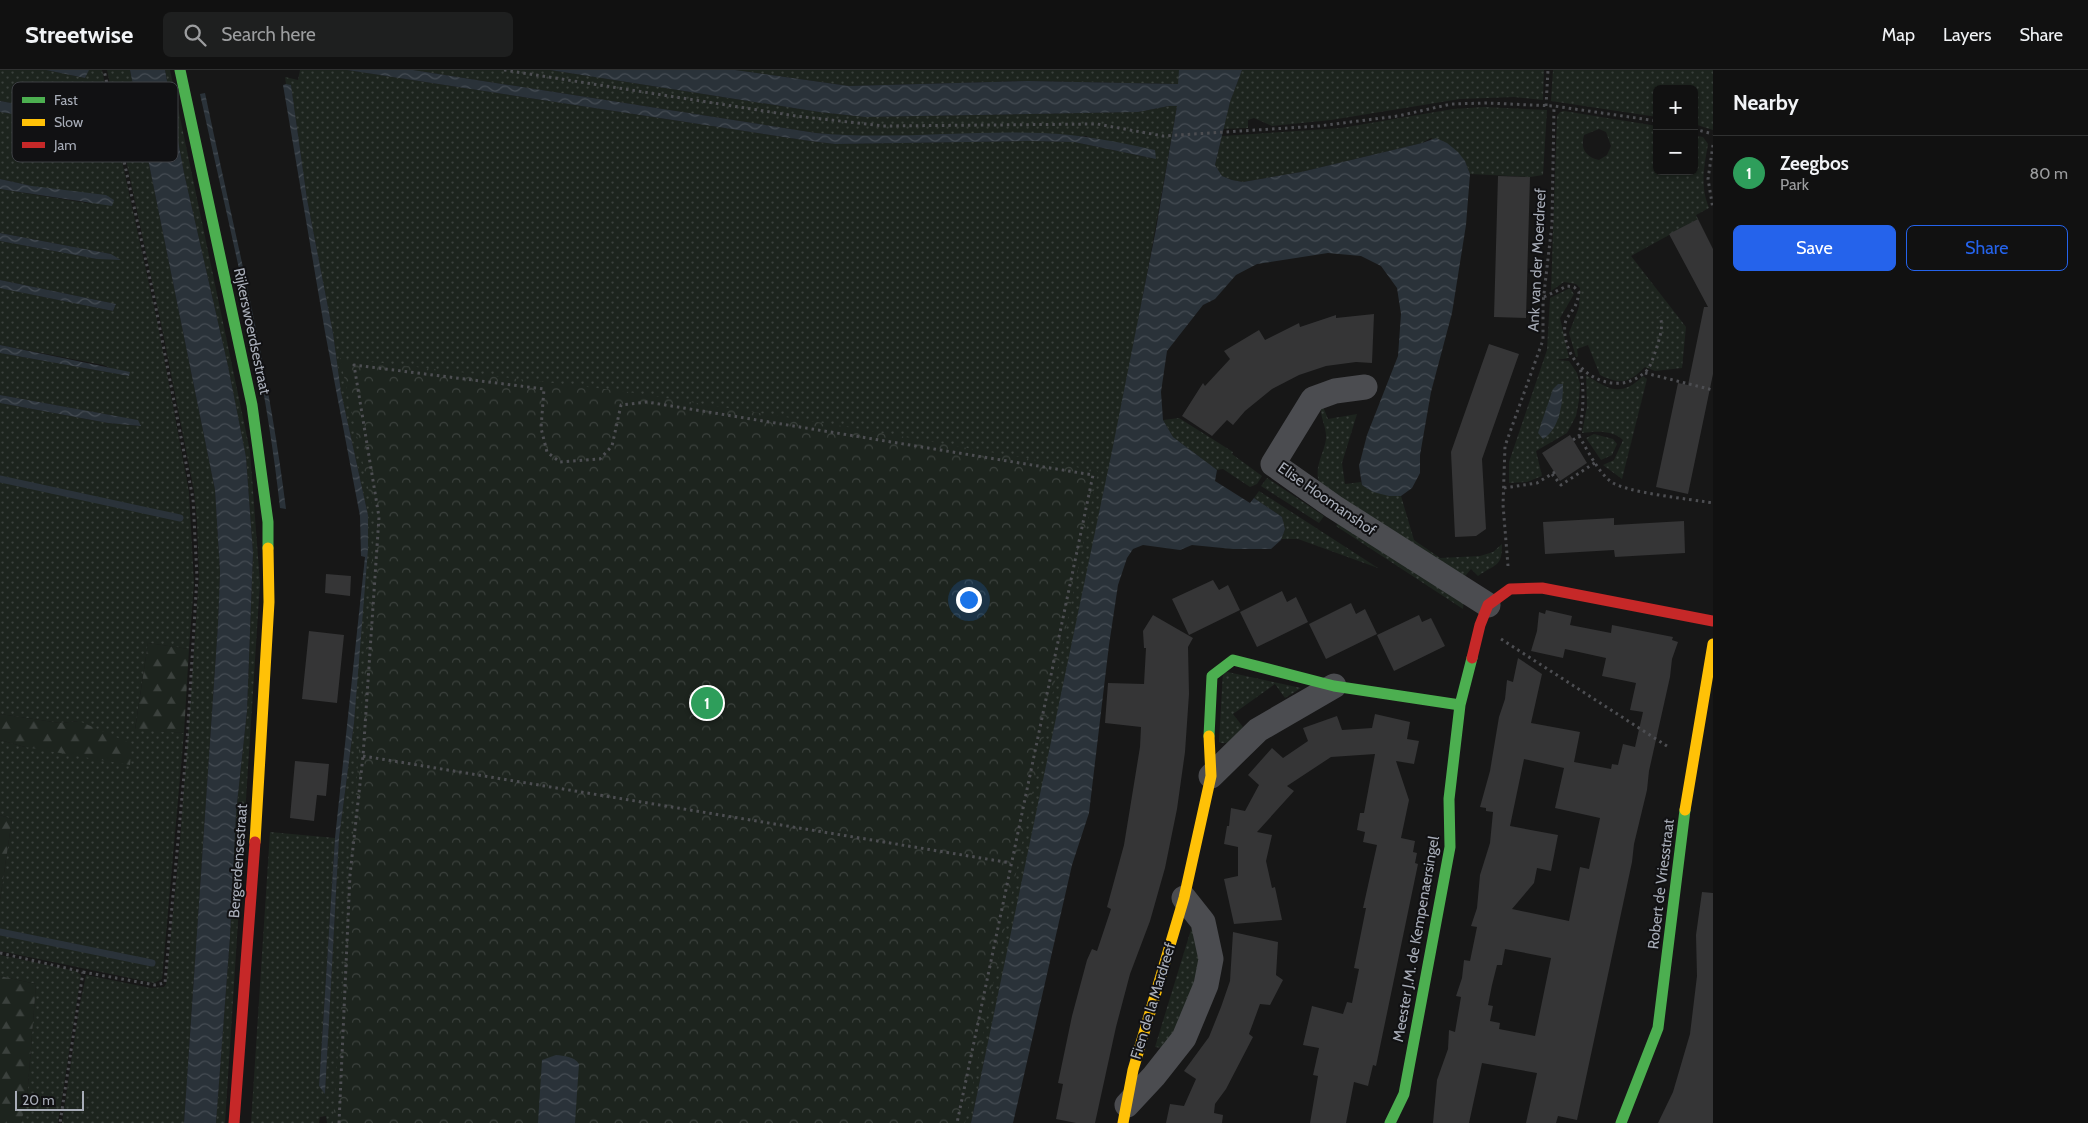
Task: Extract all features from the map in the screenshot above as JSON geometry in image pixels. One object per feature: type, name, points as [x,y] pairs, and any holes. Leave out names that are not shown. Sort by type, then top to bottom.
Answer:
[{"type":"street","name":"Rijkerswoerdsestraat","points":[[180,70],[252,405],[268,522],[269,602]]},
{"type":"street","name":"Elise Hoomanshof","points":[[1365,387],[1335,391],[1313,400],[1273,464],[1484,615]]},
{"type":"street","points":[[1484,615],[1510,589],[1542,588],[1713,621]]},
{"type":"street","name":"Bergerdensestraat","points":[[234,1123],[255,848],[269,602]]},
{"type":"street","name":"Meester J.M. de Kempenaersingel","points":[[1390,1123],[1404,1094],[1450,847],[1449,799],[1460,705],[1484,615]]},
{"type":"street","name":"Robert de Vriesstraat","points":[[1621,1123],[1658,1028],[1692,762],[1713,644]]},
{"type":"street","name":"Fien de la Mardreef","points":[[1125,1114],[1133,1070],[1184,898],[1211,776],[1209,745],[1212,676],[1233,660],[1334,686],[1460,705]]},
{"type":"street","points":[[1211,776],[1258,730],[1334,686]]},
{"type":"street","name":"Fien de la Mardreef","points":[[1125,1114],[1184,1038],[1206,986],[1211,959],[1203,922],[1184,898]]},
{"type":"path","points":[[504,70],[850,123],[882,126],[1097,124],[1163,136],[1359,122],[1398,116],[1451,104],[1487,103],[1554,106],[1653,120]]},
{"type":"path","points":[[1546,106],[1548,70]]},
{"type":"path","name":"Ank van der Moerdreef","points":[[1510,589],[1504,488],[1505,446],[1544,340],[1543,297],[1552,224],[1554,106]]},
{"type":"path","points":[[1698,130],[1713,134]]},
{"type":"path","points":[[1713,145],[1708,179],[1713,209]]},
{"type":"path","points":[[0,953],[84,972],[155,985],[165,983],[187,742],[197,577],[193,499],[153,293],[124,162]]},
{"type":"path","points":[[1543,297],[1567,286],[1574,287],[1579,292],[1576,304],[1565,323],[1568,346],[1573,360],[1601,381],[1614,385],[1623,385],[1645,373],[1652,361],[1661,333],[1662,322],[1660,316]]},
{"type":"path","points":[[339,1123],[350,875],[363,756],[379,517],[354,365],[544,389],[542,428],[548,452],[560,462],[600,459],[612,446],[622,405],[647,402],[1093,475],[957,1123]]},
{"type":"path","points":[[1579,366],[1584,390],[1579,436],[1611,481],[1630,488],[1713,503]]},
{"type":"path","points":[[1645,373],[1713,390]]},
{"type":"path","points":[[1573,440],[1579,436]]},
{"type":"path","points":[[1504,488],[1537,483],[1553,473],[1561,485],[1596,462]]},
{"type":"path","points":[[1484,615],[1692,762]]},
{"type":"path","points":[[363,756],[1011,862]]},
{"type":"path","points":[[60,1123],[84,972]]},
{"type":"green space","points":[[0,70],[46,70],[85,78],[88,70],[102,70],[105,82],[12,82],[12,103],[0,101]]},
{"type":"green space","points":[[107,70],[130,70],[132,82],[110,82]]},
{"type":"green space","points":[[165,70],[170,70],[173,82],[167,82]]},
{"type":"green space","points":[[300,70],[347,70],[835,144],[1074,142],[1155,159],[1086,136],[853,137],[816,133],[413,70],[550,70],[819,112],[865,117],[1138,112],[1177,106],[1105,489],[1053,743],[971,1123],[575,1123],[388,479],[358,1123],[327,1123],[326,1116],[320,1117],[319,1123],[251,1123],[270,832],[335,838],[319,1086],[325,1093],[339,838],[354,723],[368,515],[341,392],[333,333],[307,199],[291,85],[286,84],[285,77],[298,80]]},
{"type":"green space","points":[[735,70],[1179,70],[1179,84],[1028,81],[849,86]]},
{"type":"green space","points":[[1242,70],[1544,70],[1543,100],[1514,97],[1460,99],[1331,120],[1272,126],[1254,118],[1248,120],[1248,128],[1223,129],[1230,102]]},
{"type":"green space","points":[[1553,70],[1713,70],[1713,130],[1698,125],[1698,85],[1653,85],[1653,116],[1551,101]]},
{"type":"green space","points":[[1484,107],[1547,110],[1543,175],[1530,177],[1470,174],[1465,161],[1431,138],[1422,143],[1301,172],[1243,182],[1222,176],[1215,165],[1222,136],[1341,128],[1453,109]]},
{"type":"green space","points":[[178,108],[250,451],[260,583],[225,1123],[216,1123],[230,937],[236,813],[247,711],[253,553],[246,457],[228,366],[178,140]]},
{"type":"green space","points":[[1564,111],[1653,125],[1653,175],[1698,175],[1698,136],[1703,137],[1708,144],[1704,169],[1704,192],[1709,208],[1696,215],[1698,219],[1631,256],[1686,327],[1682,368],[1655,371],[1645,367],[1629,379],[1619,381],[1600,375],[1588,345],[1577,349],[1578,356],[1576,357],[1569,333],[1579,307],[1580,288],[1576,284],[1564,282],[1551,291],[1557,116],[1560,112]],"holes":[[[1599,129],[1606,132],[1611,146],[1607,155],[1599,160],[1591,157],[1585,152],[1583,144],[1584,135]]]},
{"type":"green space","points":[[0,112],[12,114],[12,162],[122,162],[158,325],[189,492],[194,583],[189,649],[148,643],[135,729],[184,733],[162,979],[154,983],[0,951],[0,900],[12,819],[0,815],[0,740],[25,747],[79,721],[60,723],[0,714],[0,403],[108,423],[140,426],[137,420],[0,395],[0,353],[129,376],[103,365],[0,345],[0,288],[113,311],[116,304],[0,280],[0,241],[97,259],[111,254],[0,233],[0,189],[93,204],[32,186],[0,179]]},
{"type":"green space","points":[[127,162],[149,162],[215,490],[220,572],[218,624],[184,1123],[62,1123],[86,975],[151,988],[164,987],[166,984],[180,841],[199,576],[194,491]]},
{"type":"green space","points":[[1570,288],[1574,294],[1560,318],[1569,358],[1556,360],[1569,361],[1577,373],[1580,384],[1576,416],[1567,433],[1536,451],[1542,476],[1527,482],[1509,483],[1509,462],[1547,350],[1550,298]]},
{"type":"green space","points":[[340,358],[622,391],[854,428],[1098,471],[965,1123],[333,1123],[375,519]]},
{"type":"green space","points":[[1586,375],[1614,389],[1628,387],[1643,376],[1647,379],[1622,479],[1603,465],[1614,460],[1623,440],[1609,433],[1582,433],[1587,406]]},
{"type":"green space","points":[[1322,404],[1328,419],[1357,414],[1342,463],[1345,484],[1361,482],[1362,485],[1389,496],[1401,496],[1414,540],[1440,558],[1480,556],[1493,552],[1502,544],[1501,557],[1497,564],[1478,576],[1471,569],[1462,580],[1319,482],[1318,465],[1326,439],[1321,412]]},
{"type":"green space","points":[[1179,418],[1233,452],[1232,454],[1262,476],[1257,484],[1250,487],[1223,469],[1217,470],[1173,437],[1163,420]]},
{"type":"green space","points":[[1594,434],[1613,439],[1617,444],[1612,455],[1601,460],[1586,438]]},
{"type":"green space","points":[[1267,478],[1324,516],[1319,523],[1261,486]]},
{"type":"green space","points":[[1259,491],[1378,568],[1298,539],[1281,539],[1285,529],[1282,517],[1254,498]]},
{"type":"green space","points":[[1341,520],[1464,599],[1463,609],[1336,526]]},
{"type":"green space","points":[[148,643],[189,649],[184,733],[135,730]]},
{"type":"green space","points":[[1223,671],[1301,688],[1285,698],[1275,684],[1233,714],[1243,727],[1230,742],[1223,743],[1219,742]]},
{"type":"green space","points":[[0,714],[60,723],[79,721],[132,744],[130,765],[25,747],[0,740]]},
{"type":"green space","points":[[0,815],[12,819],[0,900]]},
{"type":"green space","points":[[1193,923],[1201,965],[1175,1030],[1162,1048],[1155,1047]]},
{"type":"green space","points":[[0,955],[76,971],[81,975],[58,1123],[21,1123],[27,1098],[36,984],[0,976]]},
{"type":"green space","points":[[0,976],[36,984],[27,1098],[21,1123],[0,1123]]},
{"type":"water","points":[[46,70],[89,70],[85,78]]},
{"type":"water","points":[[130,70],[165,70],[167,82],[132,82]]},
{"type":"water","points":[[347,70],[413,70],[816,133],[872,136],[1014,132],[1070,135],[1113,141],[1155,150],[1156,159],[1074,142],[835,144]]},
{"type":"water","points":[[550,70],[735,70],[849,86],[1028,81],[1178,84],[1179,70],[1242,70],[1230,102],[1215,165],[1222,176],[1243,182],[1301,172],[1436,138],[1447,143],[1465,161],[1470,174],[1466,225],[1452,313],[1431,392],[1420,455],[1420,473],[1412,488],[1401,496],[1389,496],[1373,492],[1362,485],[1359,466],[1367,435],[1398,356],[1401,314],[1397,288],[1381,266],[1361,256],[1328,253],[1257,264],[1236,275],[1215,299],[1203,305],[1167,351],[1161,392],[1163,420],[1173,437],[1217,470],[1215,481],[1250,503],[1254,498],[1282,517],[1285,529],[1281,540],[1271,549],[1233,549],[1192,545],[1180,550],[1143,545],[1133,549],[1127,558],[1118,585],[1109,645],[1089,813],[1072,865],[1013,1123],[971,1123],[1112,451],[1156,229],[1177,106],[1138,112],[865,117],[819,112]]},
{"type":"water","points":[[283,85],[291,85],[307,199],[333,333],[341,392],[368,515],[368,549],[354,723],[339,838],[325,1094],[319,1086],[335,838],[365,557],[361,556],[360,516],[325,332]]},
{"type":"water","points":[[205,93],[261,352],[286,509],[280,508],[256,352],[235,248],[200,94]]},
{"type":"water","points":[[0,101],[12,103],[12,114],[0,112]]},
{"type":"water","points":[[178,140],[228,366],[246,457],[253,553],[247,711],[236,813],[230,937],[216,1123],[184,1123],[218,624],[220,572],[215,490],[149,162],[178,162]]},
{"type":"water","points":[[0,179],[32,186],[106,195],[114,200],[112,206],[0,189]]},
{"type":"water","points":[[0,233],[111,254],[121,260],[97,259],[0,241]]},
{"type":"water","points":[[0,280],[116,304],[113,311],[4,289],[0,288]]},
{"type":"water","points":[[0,345],[130,372],[129,376],[0,353]]},
{"type":"water","points":[[1558,384],[1563,384],[1557,422],[1549,435],[1543,439],[1538,433],[1553,389]]},
{"type":"water","points":[[0,395],[138,420],[141,426],[108,423],[0,403]]},
{"type":"water","points":[[556,1055],[572,1058],[579,1064],[575,1123],[538,1123],[542,1060]]},
{"type":"building","points":[[1498,176],[1530,177],[1526,318],[1494,317]]},
{"type":"building","points":[[1698,219],[1713,249],[1713,374],[1688,494],[1656,487],[1678,383],[1688,385],[1704,307],[1708,307],[1669,234]]},
{"type":"building","points":[[1374,314],[1372,363],[1356,362],[1326,366],[1299,375],[1272,389],[1245,411],[1233,425],[1227,420],[1212,436],[1182,416],[1203,383],[1205,386],[1230,359],[1224,351],[1259,330],[1265,340],[1299,323],[1300,327],[1336,315],[1336,318]]},
{"type":"building","points":[[1489,344],[1519,354],[1482,459],[1486,529],[1476,536],[1455,537],[1451,452]]},
{"type":"building","points":[[1570,435],[1587,463],[1560,481],[1542,453]]},
{"type":"building","points":[[1614,518],[1614,525],[1684,521],[1685,553],[1615,557],[1614,550],[1545,554],[1543,522]]},
{"type":"building","points":[[326,574],[351,576],[350,596],[325,593]]},
{"type":"building","points":[[1213,580],[1219,590],[1228,585],[1240,610],[1189,635],[1172,599]]},
{"type":"building","points":[[1282,591],[1287,602],[1296,597],[1308,622],[1257,647],[1240,612]]},
{"type":"building","points":[[1351,603],[1356,614],[1365,609],[1377,634],[1326,659],[1309,624]]},
{"type":"building","points":[[1546,610],[1572,616],[1570,625],[1611,633],[1612,625],[1673,637],[1672,640],[1678,642],[1672,659],[1670,677],[1649,771],[1647,790],[1634,844],[1632,862],[1577,1120],[1558,1116],[1556,1123],[1526,1123],[1537,1073],[1482,1063],[1469,1123],[1433,1123],[1437,1080],[1448,1049],[1449,1030],[1455,1032],[1461,997],[1456,996],[1462,978],[1464,960],[1470,961],[1477,927],[1471,926],[1477,908],[1480,875],[1490,843],[1493,812],[1486,811],[1486,808],[1480,807],[1490,771],[1499,717],[1505,699],[1507,680],[1513,682],[1518,658],[1542,674],[1531,723],[1580,732],[1574,762],[1611,769],[1612,764],[1618,765],[1623,744],[1635,747],[1643,712],[1630,710],[1636,683],[1602,676],[1606,658],[1565,649],[1563,658],[1531,651],[1537,631],[1539,612],[1545,614]],"holes":[[[1524,759],[1564,768],[1555,808],[1600,818],[1589,869],[1580,867],[1569,921],[1512,909],[1534,883],[1537,868],[1551,871],[1558,835],[1510,826]],[[1505,949],[1551,958],[1535,1036],[1499,1029],[1500,1023],[1490,1021],[1493,1006],[1488,1005],[1492,985],[1497,965],[1502,965]]]},
{"type":"building","points":[[1153,615],[1193,638],[1188,647],[1189,694],[1185,752],[1177,809],[1165,868],[1150,921],[1130,974],[1116,1027],[1095,1123],[1076,1123],[1056,1119],[1063,1084],[1058,1083],[1072,1016],[1087,960],[1092,949],[1097,951],[1111,909],[1107,907],[1124,845],[1140,747],[1141,727],[1105,723],[1108,683],[1144,684],[1146,648],[1144,648],[1143,631]]},
{"type":"building","points":[[1419,615],[1422,622],[1431,618],[1445,646],[1394,671],[1377,635]]},
{"type":"building","points":[[309,631],[344,635],[337,703],[302,699]]},
{"type":"building","points":[[1375,714],[1410,722],[1407,739],[1419,741],[1414,764],[1396,761],[1409,800],[1401,838],[1415,841],[1413,852],[1417,853],[1415,863],[1418,864],[1376,1066],[1373,1065],[1368,1086],[1354,1082],[1346,1123],[1310,1123],[1318,1076],[1313,1075],[1319,1048],[1303,1045],[1312,1006],[1343,1014],[1347,1002],[1352,1003],[1359,969],[1354,968],[1366,908],[1363,908],[1377,845],[1363,842],[1365,832],[1357,830],[1360,813],[1364,813],[1375,754],[1331,757],[1287,786],[1294,791],[1257,832],[1272,835],[1266,861],[1272,888],[1275,887],[1282,920],[1234,924],[1224,879],[1238,876],[1238,847],[1224,844],[1231,808],[1245,811],[1259,785],[1248,775],[1272,748],[1283,758],[1308,741],[1303,728],[1337,716],[1342,730],[1372,728]]},
{"type":"building","points":[[295,761],[329,764],[326,796],[317,795],[314,821],[290,818]]},
{"type":"building","points":[[1702,892],[1713,893],[1713,1123],[1658,1123],[1673,1092],[1690,1034],[1697,976],[1696,935]]},
{"type":"building","points":[[1233,932],[1278,942],[1276,975],[1283,980],[1270,1005],[1260,1004],[1249,1034],[1253,1037],[1226,1089],[1215,1104],[1214,1113],[1223,1115],[1222,1123],[1166,1123],[1170,1104],[1184,1106],[1196,1079],[1184,1071],[1209,1037],[1221,1007],[1230,981]]},
{"type":"waterway","points":[[0,479],[180,518]]},
{"type":"waterway","points":[[0,932],[152,963]]},
{"type":"traffic: fast","points":[[180,70],[252,405],[268,522],[268,548]]},
{"type":"traffic: fast","points":[[1390,1123],[1404,1094],[1450,847],[1449,799],[1460,705],[1472,658]]},
{"type":"traffic: fast","points":[[1209,736],[1212,676],[1233,660],[1334,686],[1460,705]]},
{"type":"traffic: fast","points":[[1621,1123],[1658,1028],[1685,810]]},
{"type":"traffic: slow","points":[[255,842],[269,602],[268,548]]},
{"type":"traffic: slow","points":[[1685,810],[1713,644]]},
{"type":"traffic: slow","points":[[1123,1123],[1133,1070],[1184,898],[1211,776],[1209,736]]},
{"type":"traffic: jam","points":[[1472,658],[1480,625],[1488,605],[1510,589],[1542,588],[1713,621]]},
{"type":"traffic: jam","points":[[234,1123],[255,842]]},
{"type":"place","name":"Zeegbos","points":[[707,703]]}]
